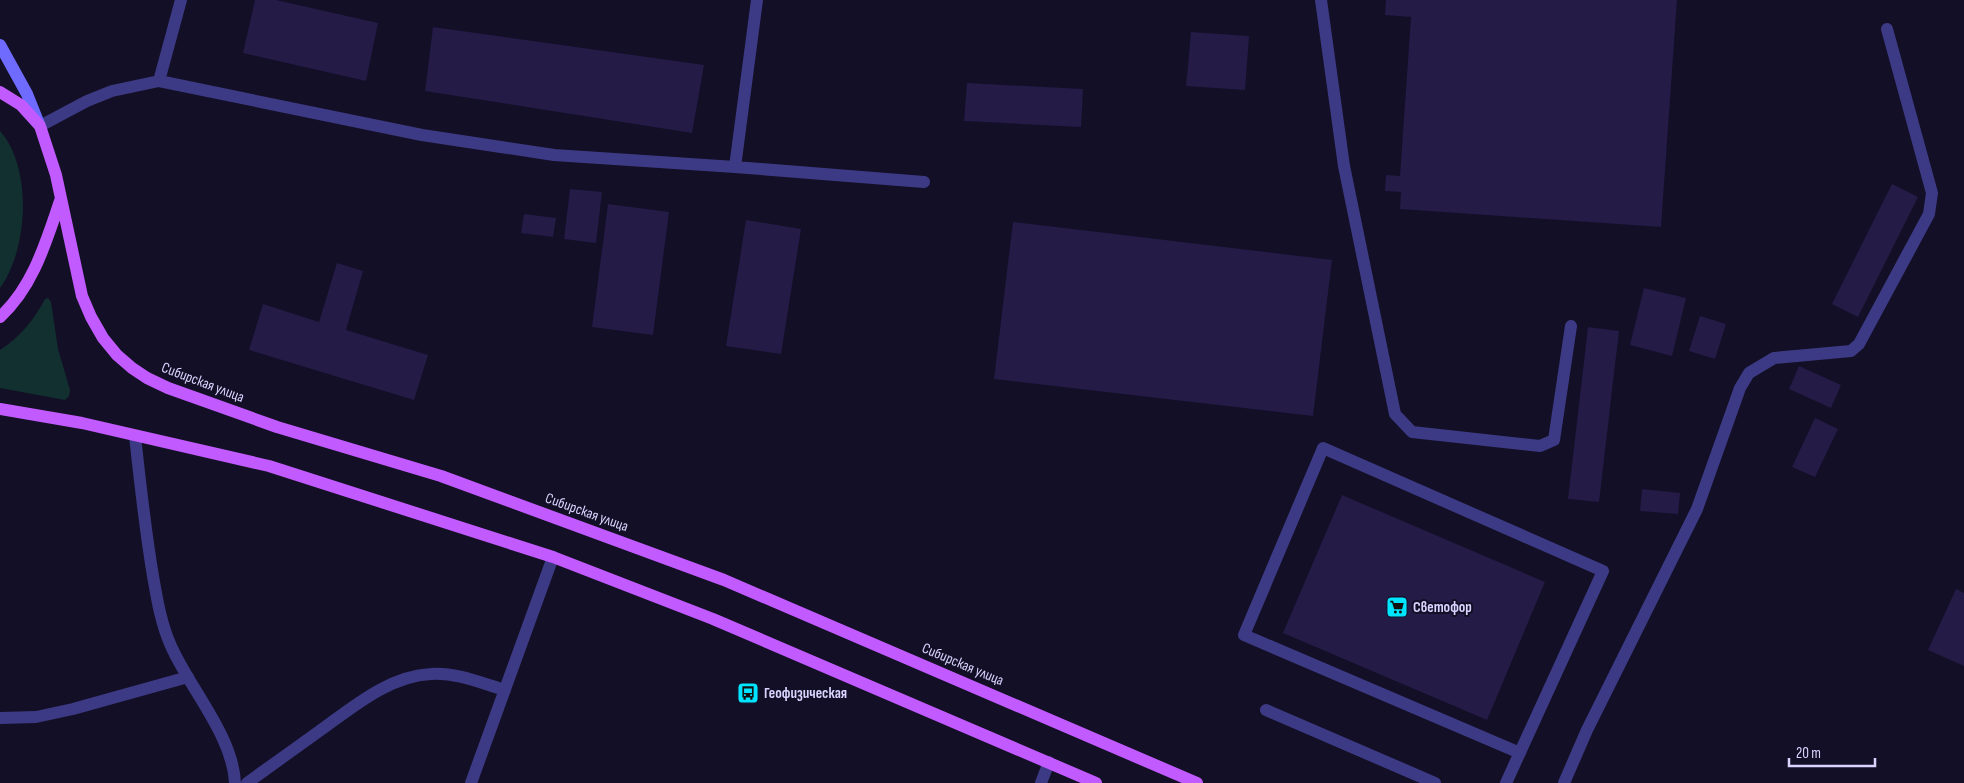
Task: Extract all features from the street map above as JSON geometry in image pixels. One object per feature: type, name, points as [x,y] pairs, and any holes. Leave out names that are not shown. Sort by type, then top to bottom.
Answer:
[{"type":"main road","points":[[0,45],[26,94],[40,126]]},
{"type":"main road","points":[[0,92],[21,105],[40,126]]},
{"type":"main road","name":"Сибирская улица","points":[[40,126],[51,158],[80,287],[91,317],[103,338],[117,355],[147,378],[168,388],[278,427],[442,476],[724,580],[1197,783]]},
{"type":"main road","points":[[0,317],[21,293],[36,267],[60,198]]},
{"type":"main road","points":[[0,409],[82,423],[269,466],[553,557],[713,619],[1096,783]]},
{"type":"lane","points":[[159,81],[181,0]]},
{"type":"lane","points":[[734,167],[757,0]]},
{"type":"lane","points":[[1321,0],[1344,166],[1395,414],[1412,432],[1540,446],[1554,440],[1571,326]]},
{"type":"lane","points":[[1564,783],[1588,730],[1697,510],[1740,388],[1748,373],[1774,358],[1851,351],[1855,348],[1859,344],[1929,214],[1932,193],[1888,29]]},
{"type":"lane","points":[[40,126],[86,101],[112,91],[159,81],[422,135],[545,154],[924,182]]},
{"type":"lane","points":[[135,436],[150,557],[158,604],[170,646],[228,748],[235,774],[235,783]]},
{"type":"lane","points":[[1506,783],[1520,753],[1603,571],[1323,448],[1244,635],[1520,753]]},
{"type":"lane","points":[[471,783],[553,557]]},
{"type":"lane","points":[[247,783],[355,705],[386,686],[410,676],[432,673],[450,674],[505,690]]},
{"type":"lane","points":[[0,718],[36,716],[73,709],[188,678]]},
{"type":"lane","points":[[1266,710],[1435,783]]},
{"type":"lane","points":[[1041,783],[1049,762]]},
{"type":"green space","points":[[0,131],[11,147],[18,166],[22,187],[23,209],[16,253],[9,272],[0,288]]},
{"type":"green space","points":[[48,298],[51,302],[58,349],[70,390],[69,396],[65,400],[0,388],[0,350],[26,328],[45,299]]},
{"type":"building","points":[[255,0],[276,0],[378,23],[366,81],[243,53]]},
{"type":"building","points":[[1386,0],[1677,0],[1661,227],[1400,209],[1401,192],[1385,191],[1386,175],[1400,176],[1411,17],[1385,15]]},
{"type":"building","points":[[433,27],[704,65],[692,133],[425,91]]},
{"type":"building","points":[[1191,32],[1249,36],[1245,90],[1186,86]]},
{"type":"building","points":[[967,83],[1083,89],[1081,127],[964,121]]},
{"type":"building","points":[[1892,184],[1918,197],[1858,317],[1832,304]]},
{"type":"building","points":[[570,189],[602,192],[596,243],[564,239]]},
{"type":"building","points":[[608,204],[669,212],[653,335],[592,327]]},
{"type":"building","points":[[524,214],[556,218],[553,237],[521,233]]},
{"type":"building","points":[[746,220],[801,229],[781,354],[726,346]]},
{"type":"building","points":[[1013,222],[1332,260],[1313,416],[994,379]]},
{"type":"building","points":[[337,263],[363,271],[346,330],[428,355],[414,400],[249,350],[263,304],[319,322]]},
{"type":"building","points":[[1644,288],[1686,298],[1672,356],[1630,345]]},
{"type":"building","points":[[1700,316],[1726,324],[1715,359],[1689,351]]},
{"type":"building","points":[[1588,327],[1619,331],[1599,502],[1568,499]]},
{"type":"building","points":[[1799,366],[1841,385],[1831,408],[1789,389]]},
{"type":"building","points":[[1815,418],[1838,429],[1815,477],[1792,467]]},
{"type":"building","points":[[1642,489],[1680,493],[1678,514],[1640,511]]},
{"type":"building","points":[[1342,495],[1545,582],[1487,720],[1283,633]]},
{"type":"building","points":[[1956,589],[1964,593],[1964,666],[1928,650]]},
{"type":"place","name":"Светофор","points":[[1397,607]]},
{"type":"place","name":"Геофизическая","points":[[748,693]]}]
